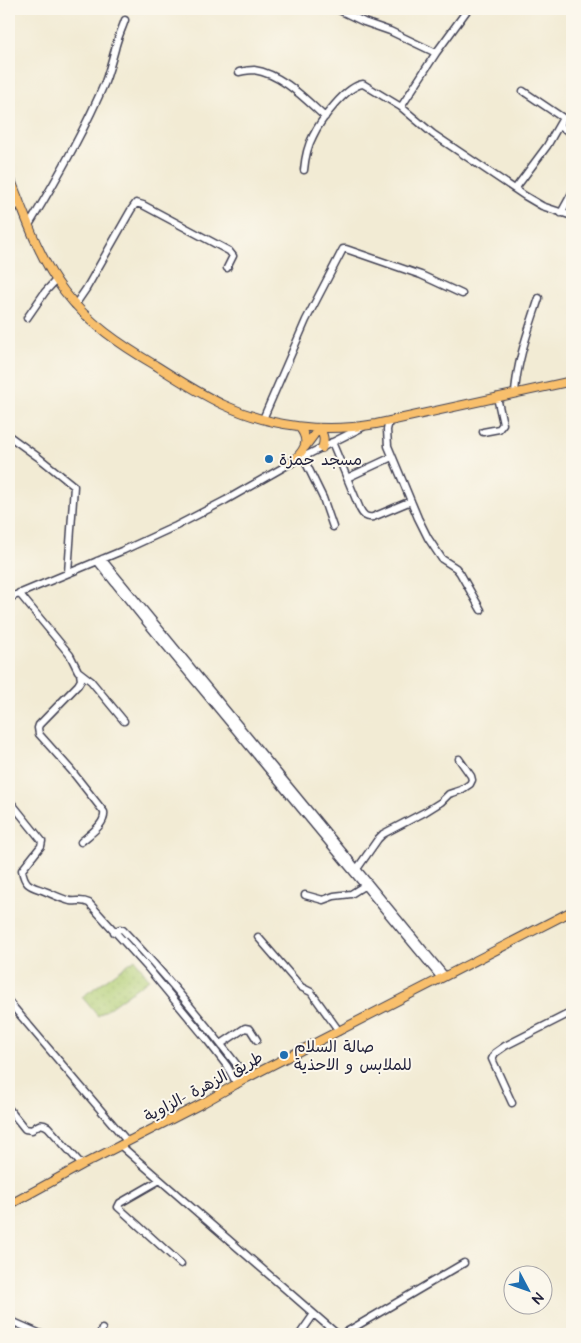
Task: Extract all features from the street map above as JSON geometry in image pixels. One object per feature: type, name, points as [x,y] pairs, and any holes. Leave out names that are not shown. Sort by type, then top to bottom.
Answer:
[{"type":"main road","points":[[9,175],[47,265],[75,305],[110,336],[146,360],[235,410],[263,419],[299,427],[343,428],[365,426],[572,381]]},
{"type":"main road","points":[[299,427],[305,436],[305,447]]},
{"type":"main road","points":[[291,463],[319,428]]},
{"type":"main road","points":[[319,428],[324,436],[322,448]]},
{"type":"main road","name":"طريق الزهرة -الزاوية","points":[[9,1204],[203,1103],[247,1078],[572,911]]},
{"type":"street","points":[[337,9],[436,53]]},
{"type":"street","points":[[401,107],[436,53],[468,9]]},
{"type":"street","points":[[29,225],[79,138],[105,82],[125,20]]},
{"type":"street","points":[[239,72],[257,71],[281,81],[325,117]]},
{"type":"street","points":[[304,170],[312,136],[325,117],[343,96],[360,84],[367,85],[401,107],[433,134],[515,189],[542,206],[572,216]]},
{"type":"street","points":[[515,189],[547,146],[563,120],[562,117],[523,90]]},
{"type":"street","points":[[559,126],[572,133]]},
{"type":"street","points":[[561,213],[572,193]]},
{"type":"street","points":[[9,216],[19,200]]},
{"type":"street","points":[[75,305],[136,203],[230,250],[233,256],[227,268]]},
{"type":"street","points":[[263,419],[306,320],[343,249],[422,275],[462,294]]},
{"type":"street","points":[[27,318],[56,280]]},
{"type":"street","points":[[515,393],[522,349],[540,298]]},
{"type":"street","points":[[483,432],[501,428],[503,424],[497,397]]},
{"type":"street","points":[[389,420],[386,430],[392,457],[428,538],[442,559],[460,573],[481,610]]},
{"type":"street","points":[[9,598],[150,538],[365,426]]},
{"type":"street","points":[[9,436],[74,486],[68,573]]},
{"type":"street","points":[[332,442],[361,512],[366,517],[373,518],[411,501]]},
{"type":"street","points":[[303,457],[323,498],[333,527]]},
{"type":"street","points":[[347,478],[392,457]]},
{"type":"street","points":[[100,560],[357,869],[366,884]]},
{"type":"street","points":[[100,560],[146,622],[443,977]]},
{"type":"street","points":[[19,593],[70,655],[80,673],[81,680],[78,685],[39,725],[38,730],[39,734],[71,770],[104,812],[102,821],[82,842]]},
{"type":"street","points":[[80,673],[91,681],[124,721]]},
{"type":"street","points":[[357,869],[378,838],[383,834],[425,812],[450,794],[470,784],[471,776],[459,759]]},
{"type":"street","points":[[9,800],[42,841],[41,846],[22,870],[23,879],[30,886],[66,900],[83,900],[90,903],[147,967],[220,1057],[237,1084]]},
{"type":"street","points":[[305,895],[323,900],[334,896],[351,894],[366,884]]},
{"type":"street","points":[[114,932],[120,929],[123,930],[142,950],[247,1078]]},
{"type":"street","points":[[258,937],[302,987],[311,992],[338,1031]]},
{"type":"street","points":[[9,1002],[107,1116],[123,1143],[160,1180],[337,1334]]},
{"type":"street","points":[[512,1103],[492,1056],[505,1046],[572,1012]]},
{"type":"street","points":[[221,1044],[247,1028],[250,1029],[257,1040]]},
{"type":"street","points":[[220,1057],[226,1051]]},
{"type":"street","points":[[9,1109],[25,1129],[32,1130],[40,1124],[48,1127],[82,1165]]},
{"type":"street","points":[[160,1180],[120,1203],[118,1208],[181,1264]]},
{"type":"street","points":[[343,1334],[464,1264]]},
{"type":"street","points":[[300,1334],[314,1314]]},
{"type":"street","points":[[9,1320],[41,1334]]},
{"type":"street","points":[[9,1326],[13,1334]]},
{"type":"green space","points":[[135,959],[149,979],[98,1016],[82,997]]},
{"type":"place","name":"مسجد حمزة","points":[[269,459]]},
{"type":"place","name":"صالة السلام للملابس و الاحذية","points":[[284,1055]]}]
